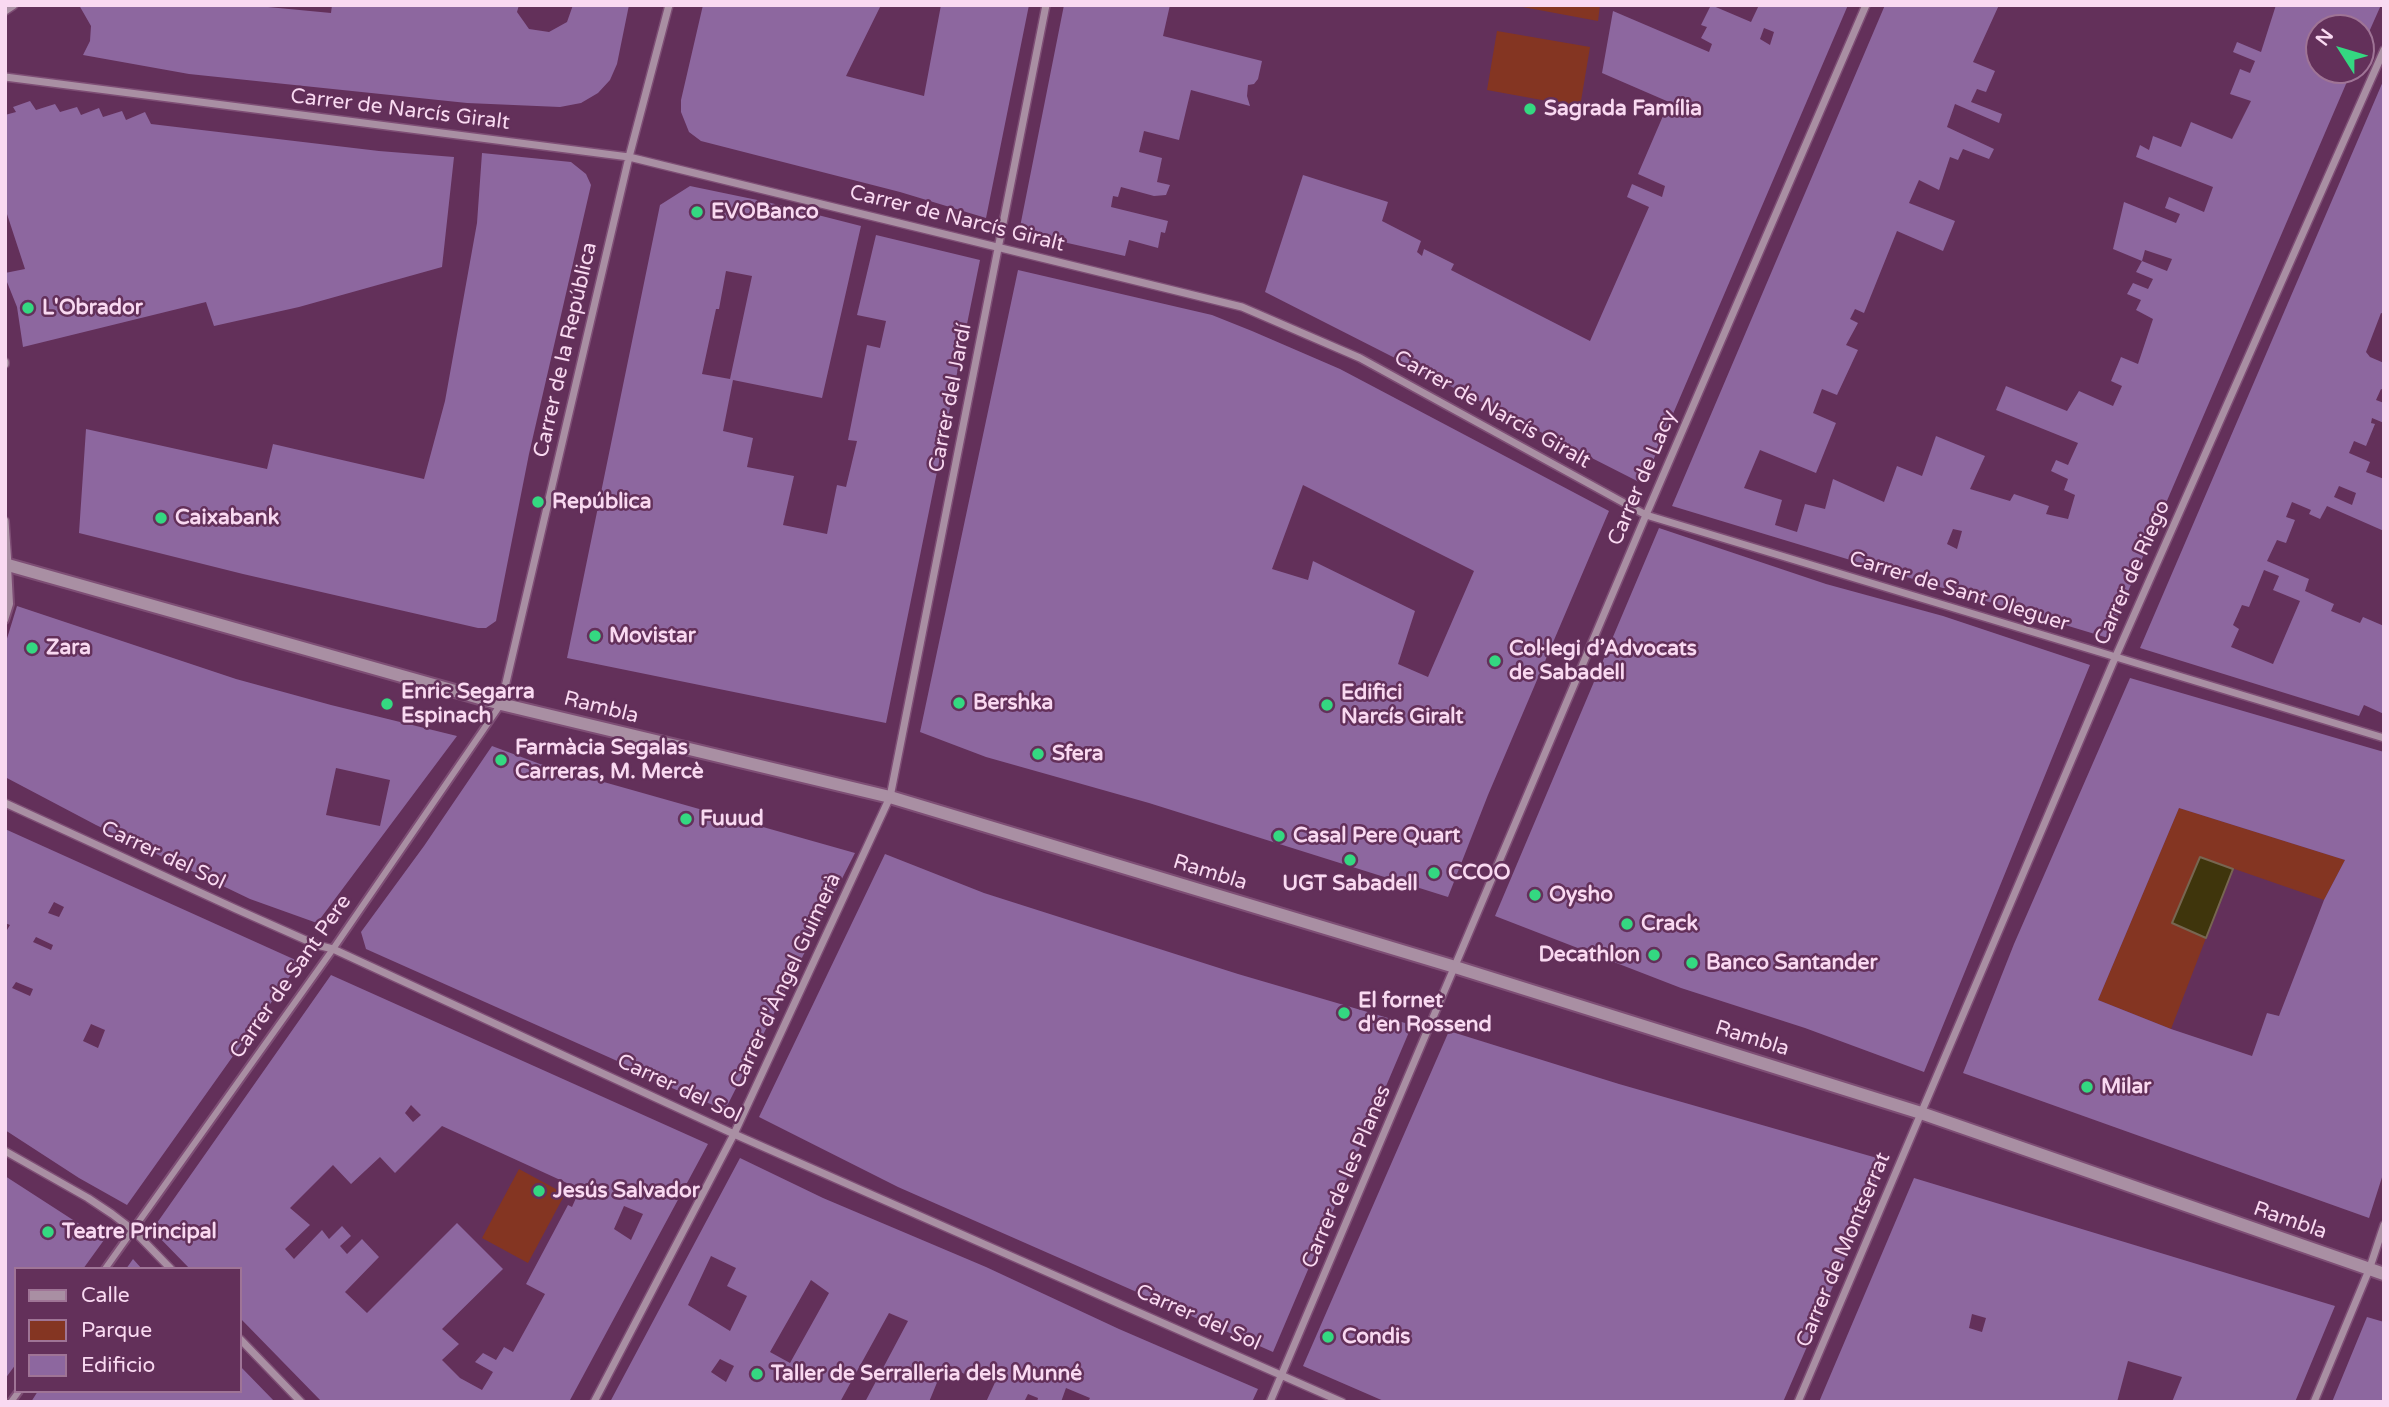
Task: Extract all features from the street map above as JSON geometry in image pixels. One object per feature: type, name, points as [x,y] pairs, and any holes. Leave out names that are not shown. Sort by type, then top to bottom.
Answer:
[{"type":"street","points":[[5,11],[14,5]]},
{"type":"street","name":"Carrer de la República","points":[[501,704],[629,157],[669,5]]},
{"type":"street","name":"Carrer del Jardí","points":[[890,797],[1046,5]]},
{"type":"street","name":"Carrer de Lacy","points":[[1455,967],[1866,5]]},
{"type":"street","name":"Carrer de Riego","points":[[1921,1113],[2115,658],[2384,50]]},
{"type":"street","name":"Carrer de Narcís Giralt","points":[[5,77],[629,157],[1242,307],[1360,358],[1646,515]]},
{"type":"street","name":"Carrer de Sant Oleguer","points":[[1646,515],[2384,738]]},
{"type":"street","points":[[5,521],[8,603],[5,620]]},
{"type":"street","name":"Rambla","points":[[7,565],[501,704],[890,797],[1455,967],[1921,1113],[2384,1274]]},
{"type":"street","name":"Carrer de Sant Pere","points":[[107,1267],[334,949],[501,704]]},
{"type":"street","name":"Carrer d'Àngel Guimerà","points":[[594,1402],[734,1134],[890,797]]},
{"type":"street","name":"Carrer del Sol","points":[[5,803],[317,945],[334,949],[734,1134],[1342,1402]]},
{"type":"street","name":"Carrer de les Planes","points":[[1270,1402],[1455,967]]},
{"type":"street","name":"Carrer de Montserrat","points":[[1798,1402],[1921,1113]]},
{"type":"street","points":[[5,1151],[88,1198],[133,1230],[169,1267]]},
{"type":"street","points":[[2314,1402],[2369,1270],[2384,1225]]},
{"type":"street","points":[[242,1341],[301,1402]]},
{"type":"green space","points":[[1512,5],[1600,5],[1598,21]]},
{"type":"green space","points":[[1497,31],[1590,47],[1580,107],[1487,90]]},
{"type":"green space","points":[[2179,808],[2345,860],[2324,900],[2200,857],[2173,923],[2206,938],[2171,1029],[2098,1000]]},
{"type":"green space","points":[[519,1169],[565,1194],[528,1263],[482,1238]]},
{"type":"shaded area","points":[[2200,857],[2233,869],[2206,938],[2172,923]]},
{"type":"building","points":[[79,5],[247,5],[331,13],[332,5],[519,5],[517,12],[529,29],[549,32],[567,22],[573,5],[629,5],[617,64],[610,80],[598,93],[581,103],[560,107],[467,103],[189,74],[83,55],[90,41],[91,26]]},
{"type":"building","points":[[703,5],[881,5],[846,76],[924,96],[941,5],[1029,5],[986,218],[900,192],[701,141],[689,132],[681,112],[681,100]]},
{"type":"building","points":[[1064,5],[1170,5],[1163,36],[1262,61],[1258,79],[1254,84],[1248,85],[1250,106],[1191,90],[1179,140],[1144,131],[1139,152],[1162,158],[1157,182],[1170,185],[1166,195],[1154,196],[1121,187],[1118,197],[1113,196],[1111,207],[1168,221],[1165,233],[1161,232],[1158,248],[1129,240],[1125,256],[1019,232]]},
{"type":"building","points":[[1711,5],[1751,22],[1759,5],[1848,5],[1643,484],[1265,292],[1303,175],[1388,202],[1382,221],[1421,241],[1417,252],[1422,256],[1424,249],[1454,264],[1451,270],[1590,341],[1649,207],[1627,197],[1632,184],[1662,197],[1665,186],[1638,174],[1669,102],[1602,73],[1613,11],[1709,52],[1712,44],[1701,38],[1707,27],[1701,25]],"holes":[[[1764,28],[1774,32],[1770,45],[1760,39]]]},
{"type":"building","points":[[1885,5],[1999,5],[1973,62],[1995,71],[1986,92],[1977,89],[1971,102],[2002,114],[1999,123],[1955,104],[1947,127],[1994,149],[1989,159],[1963,149],[1958,160],[1950,157],[1939,190],[1919,180],[1909,203],[1955,221],[1943,251],[1897,231],[1864,313],[1855,309],[1850,319],[1858,323],[1846,345],[1858,350],[1837,395],[1822,389],[1813,413],[1836,423],[1816,473],[1760,450],[1744,488],[1782,500],[1775,525],[1797,532],[1805,504],[1825,509],[1833,479],[1884,502],[1897,466],[1922,476],[1936,436],[1985,456],[1970,489],[2010,501],[2014,494],[2049,506],[2046,514],[2068,519],[2075,495],[2064,490],[2068,479],[2051,471],[2056,460],[2068,465],[2078,443],[1996,410],[2006,386],[2067,411],[2079,391],[2113,406],[2122,386],[2111,381],[2121,357],[2138,364],[2153,319],[2136,310],[2141,300],[2127,294],[2133,283],[2148,289],[2153,279],[2136,272],[2142,261],[2113,249],[2124,202],[2176,223],[2180,214],[2165,208],[2169,197],[2204,212],[2213,187],[2136,157],[2140,145],[2149,150],[2153,136],[2181,147],[2191,122],[2232,139],[2251,101],[2230,94],[2240,69],[2250,73],[2255,61],[2233,52],[2237,42],[2261,52],[2276,5],[2381,5],[2375,18],[2375,14],[2305,14],[2305,84],[2346,84],[2108,638],[1672,506]],"holes":[[[2145,250],[2172,259],[2167,271],[2142,261]],[[1953,529],[1962,531],[1957,549],[1947,544]]]},
{"type":"building","points":[[2384,79],[2384,314],[2381,313],[2366,352],[2370,357],[2384,363],[2384,390],[2381,389],[2376,400],[2384,403],[2384,423],[2372,418],[2371,423],[2375,424],[2366,446],[2354,441],[2349,453],[2370,462],[2366,472],[2384,479],[2384,531],[2327,506],[2320,519],[2309,514],[2311,510],[2292,502],[2286,517],[2295,520],[2286,543],[2277,540],[2267,561],[2309,579],[2305,591],[2334,604],[2331,611],[2360,623],[2363,617],[2384,626],[2384,714],[2364,705],[2359,716],[2140,648]],"holes":[[[2339,486],[2356,493],[2352,505],[2334,497]],[[2264,570],[2279,576],[2273,590],[2300,601],[2273,664],[2231,647],[2239,629],[2233,625],[2242,605],[2249,607]]]},
{"type":"building","points":[[30,101],[36,110],[55,104],[60,112],[77,107],[81,115],[99,108],[103,117],[122,111],[126,120],[145,112],[151,124],[379,151],[454,157],[442,267],[299,307],[214,326],[206,302],[23,347],[17,307],[5,277],[5,273],[25,269],[5,208],[5,115],[16,112],[13,107]]},
{"type":"building","points":[[482,153],[571,162],[586,174],[591,185],[529,454],[496,621],[486,628],[478,628],[79,533],[86,429],[267,469],[273,444],[424,479],[445,401],[477,223]]},
{"type":"building","points":[[690,186],[861,226],[822,398],[733,380],[723,431],[753,438],[747,467],[794,476],[783,525],[827,534],[837,485],[846,487],[857,441],[848,440],[867,345],[880,348],[886,321],[857,315],[876,235],[980,260],[886,723],[567,658],[660,205]],"holes":[[[726,271],[752,276],[730,379],[702,374]]]},
{"type":"building","points":[[1018,270],[1212,315],[1252,331],[1340,369],[1609,511],[1488,795],[1448,897],[1149,803],[986,757],[920,732]],"holes":[[[1303,485],[1474,571],[1428,677],[1398,664],[1415,611],[1313,561],[1308,580],[1272,569]]]},
{"type":"building","points":[[1659,528],[1826,584],[1943,616],[2090,665],[1924,1072],[1805,1028],[1681,988],[1495,916]]},
{"type":"building","points":[[17,606],[236,679],[457,736],[317,923],[250,899],[96,825],[5,777],[5,645]],"holes":[[[336,768],[390,780],[380,826],[326,815]]]},
{"type":"building","points":[[2130,678],[2384,752],[2384,1171],[2369,1218],[1963,1073],[2014,944]],"holes":[[[2179,808],[2345,860],[2324,900],[2279,1016],[2267,1013],[2252,1056],[2171,1029],[2098,1000]]]},
{"type":"building","points":[[492,746],[540,764],[855,853],[725,1110],[366,949],[361,932]]},
{"type":"building","points":[[5,829],[300,962],[127,1205],[79,1178],[5,1130],[5,929],[10,925],[5,923]],"holes":[[[54,902],[64,907],[59,917],[48,913]],[[36,937],[53,945],[51,950],[33,942]],[[16,982],[33,989],[30,996],[12,988]],[[91,1024],[105,1030],[98,1048],[83,1041]]]},
{"type":"building","points":[[885,854],[984,893],[1238,974],[1412,1025],[1273,1352],[898,1187],[759,1117]]},
{"type":"building","points":[[331,975],[708,1144],[569,1402],[322,1402],[242,1320],[242,1267],[188,1267],[152,1230]],"holes":[[[411,1105],[421,1115],[413,1122],[405,1113]],[[442,1126],[580,1189],[572,1207],[568,1205],[526,1284],[545,1294],[513,1352],[504,1347],[496,1360],[483,1353],[475,1362],[493,1372],[482,1390],[460,1378],[442,1360],[459,1344],[442,1329],[503,1269],[457,1223],[367,1313],[345,1292],[379,1257],[362,1239],[347,1254],[340,1246],[351,1236],[342,1226],[329,1239],[322,1230],[294,1259],[285,1249],[310,1225],[290,1208],[333,1165],[351,1184],[380,1157],[395,1173]],[[624,1206],[643,1214],[631,1240],[614,1229]]]},
{"type":"building","points":[[1449,1031],[1619,1084],[1884,1160],[1854,1238],[1783,1402],[1386,1402],[1303,1366]]},
{"type":"building","points":[[740,1158],[823,1198],[986,1267],[1119,1329],[1258,1389],[1252,1402],[1088,1402],[1090,1398],[1066,1388],[1061,1402],[1037,1402],[1038,1398],[1028,1394],[1024,1402],[986,1402],[998,1376],[975,1366],[968,1376],[945,1363],[929,1402],[865,1402],[908,1321],[889,1313],[840,1402],[610,1402]],"holes":[[[711,1256],[736,1268],[727,1286],[747,1296],[730,1331],[688,1305]],[[811,1280],[829,1293],[790,1363],[770,1352]],[[720,1359],[734,1366],[726,1382],[711,1372]]]},
{"type":"building","points":[[5,1176],[104,1240],[84,1267],[14,1267],[14,1367],[5,1379]]},
{"type":"building","points":[[1914,1178],[2335,1306],[2295,1402],[2172,1402],[2182,1377],[2128,1361],[2117,1402],[1819,1402]],"holes":[[[1972,1314],[1986,1318],[1982,1332],[1969,1328]]]},
{"type":"building","points":[[133,1259],[140,1267],[127,1267]]},
{"type":"building","points":[[2367,1317],[2384,1322],[2384,1402],[2332,1402]]},
{"type":"building","points":[[242,1368],[275,1402],[31,1402],[37,1393],[242,1393]]},
{"type":"place","name":"Sagrada Família","points":[[1530,109]]},
{"type":"place","name":"EVOBanco","points":[[697,212]]},
{"type":"place","name":"L'Obrador","points":[[28,308]]},
{"type":"place","name":"República","points":[[538,502]]},
{"type":"place","name":"Caixabank","points":[[161,518]]},
{"type":"place","name":"Movistar","points":[[595,636]]},
{"type":"place","name":"Zara","points":[[32,648]]},
{"type":"place","name":"Col·legi d’Advocats de Sabadell","points":[[1495,661]]},
{"type":"place","name":"Bershka","points":[[959,703]]},
{"type":"place","name":"Enric Segarra Espinach","points":[[387,704]]},
{"type":"place","name":"Edifici Narcís Giralt","points":[[1327,705]]},
{"type":"place","name":"Sfera","points":[[1038,754]]},
{"type":"place","name":"Farmàcia Segalas Carreras, M. Mercè","points":[[501,760]]},
{"type":"place","name":"Fuuud","points":[[686,819]]},
{"type":"place","name":"Casal Pere Quart","points":[[1279,836]]},
{"type":"place","name":"UGT Sabadell","points":[[1350,860]]},
{"type":"place","name":"CCOO","points":[[1434,873]]},
{"type":"place","name":"Oysho","points":[[1535,895]]},
{"type":"place","name":"Crack","points":[[1627,924]]},
{"type":"place","name":"Decathlon","points":[[1654,955]]},
{"type":"place","name":"Banco Santander","points":[[1692,963]]},
{"type":"place","name":"El fornet d'en Rossend","points":[[1344,1013]]},
{"type":"place","name":"Milar","points":[[2087,1087]]},
{"type":"place","name":"Jesús Salvador","points":[[539,1191]]},
{"type":"place","name":"Teatre Principal","points":[[48,1232]]},
{"type":"place","name":"Condis","points":[[1328,1337]]},
{"type":"place","name":"Taller de Serralleria dels Munné","points":[[757,1374]]}]
